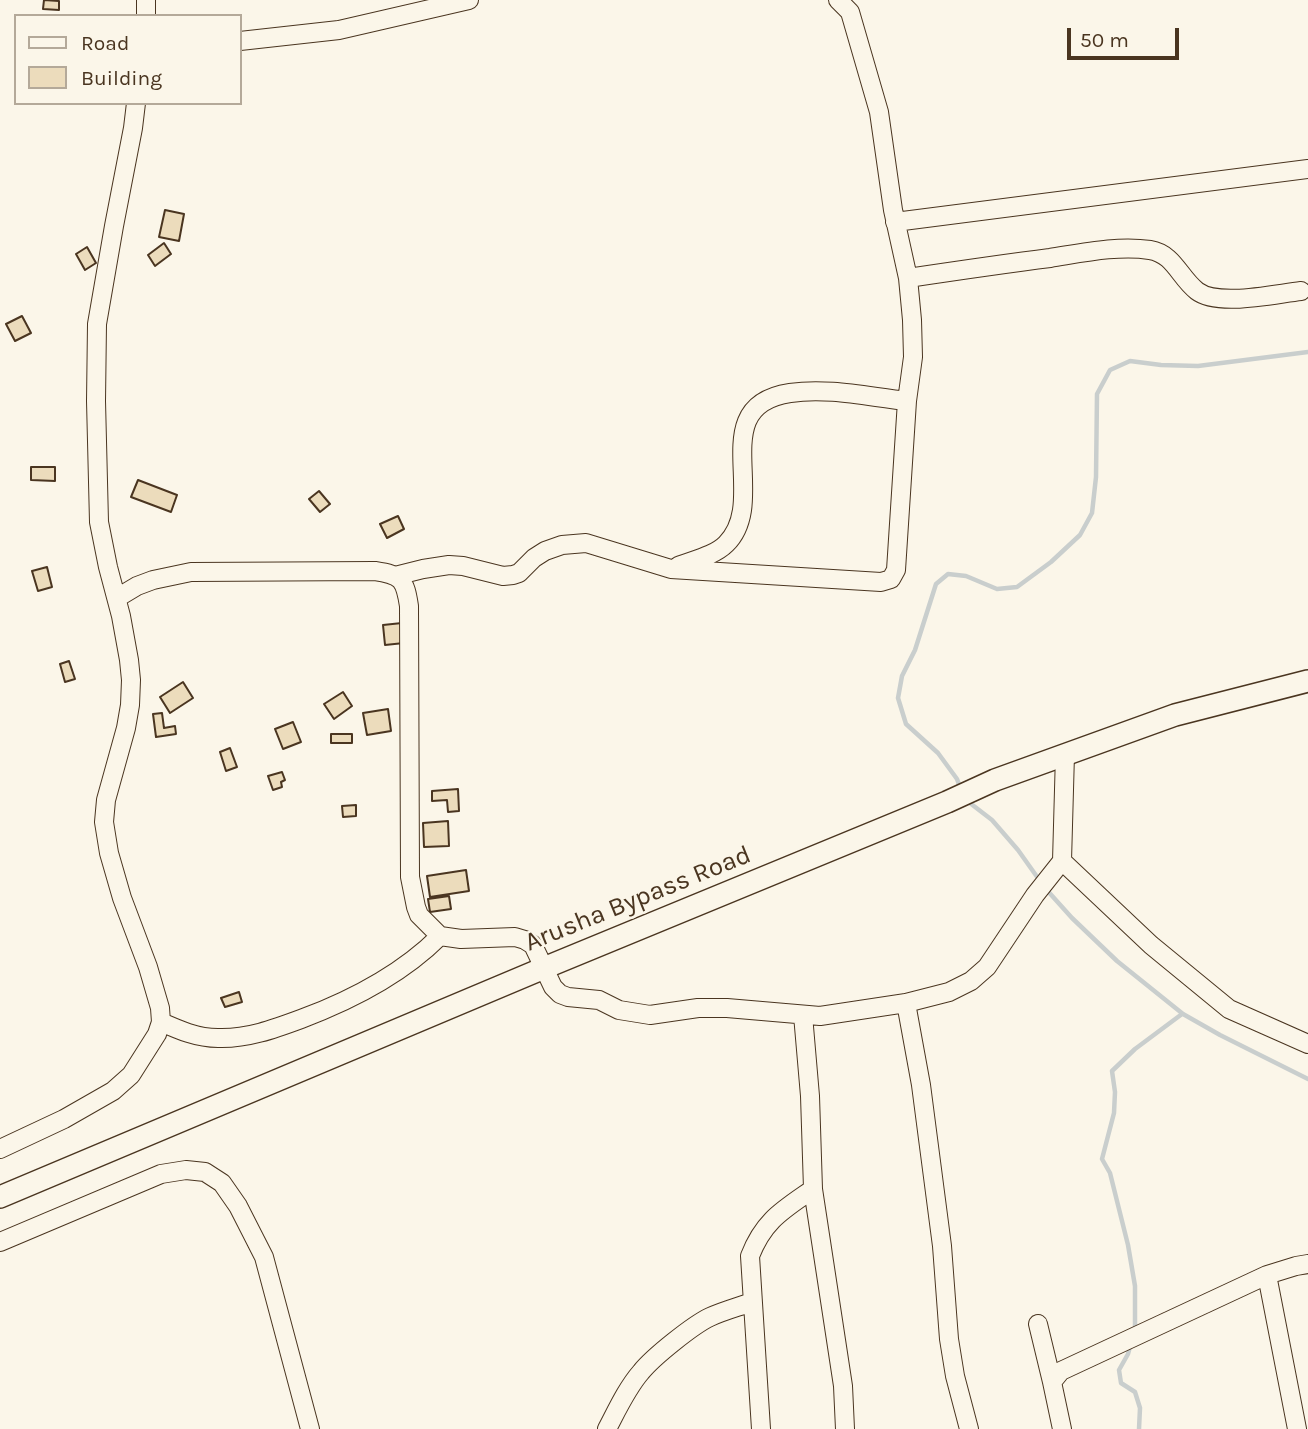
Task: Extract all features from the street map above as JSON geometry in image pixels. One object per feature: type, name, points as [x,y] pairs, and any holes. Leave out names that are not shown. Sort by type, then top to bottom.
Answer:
[{"type":"main road","name":"Arusha Bypass Road","points":[[0,1197],[995,780],[1175,715],[1308,681]]},
{"type":"street","points":[[242,41],[339,30],[469,0]]},
{"type":"street","points":[[395,576],[449,565],[503,576],[513,575],[545,551],[562,545],[586,542],[671,569],[881,582],[891,579],[896,570],[907,401],[914,339],[908,278],[895,222],[879,113],[850,12],[838,0]]},
{"type":"street","points":[[0,1149],[64,1119],[113,1091],[131,1075],[161,1023],[160,1008],[122,898],[106,835],[106,800],[130,705],[129,660],[99,522],[97,324],[136,105]]},
{"type":"street","points":[[895,222],[1308,169]]},
{"type":"street","points":[[908,278],[1125,249],[1163,253],[1196,291],[1208,297],[1223,300],[1301,291]]},
{"type":"street","points":[[671,569],[715,552],[725,545],[738,526],[743,501],[743,429],[752,411],[761,403],[790,393],[820,391],[907,401]]},
{"type":"street","points":[[117,598],[153,580],[191,572],[375,571],[390,573],[400,579],[406,587],[409,606],[410,877],[419,915],[440,936],[461,939],[515,937],[525,940],[533,945],[553,987],[561,994],[599,1000],[631,1013],[650,1015],[698,1008],[727,1008],[803,1015],[839,1014],[906,1003],[949,992],[971,981],[988,967],[1035,895],[1062,861],[1065,754]]},
{"type":"street","points":[[1062,861],[1151,945],[1229,1009],[1308,1044]]},
{"type":"street","points":[[161,1023],[190,1035],[216,1038],[265,1032],[323,1011],[370,988],[403,968],[440,936]]},
{"type":"street","points":[[906,1003],[921,1085],[942,1246],[948,1339],[969,1429]]},
{"type":"street","points":[[803,1015],[810,1096],[813,1189],[843,1386],[845,1429]]},
{"type":"street","points":[[0,1242],[161,1174],[186,1170],[205,1172],[222,1183],[238,1206],[264,1257],[310,1429]]},
{"type":"street","points":[[761,1429],[750,1256],[766,1224],[813,1189]]},
{"type":"street","points":[[1052,1382],[1061,1371],[1114,1345],[1267,1275],[1308,1264]]},
{"type":"street","points":[[1267,1275],[1297,1429]]},
{"type":"street","points":[[607,1429],[641,1372],[697,1324],[711,1316],[752,1302]]},
{"type":"street","points":[[1038,1324],[1062,1429]]},
{"type":"building","points":[[44,0],[59,1],[59,10],[43,9]]},
{"type":"building","points":[[165,210],[184,214],[179,241],[159,237]]},
{"type":"building","points":[[164,243],[171,254],[155,266],[148,255]]},
{"type":"building","points":[[87,247],[96,263],[85,270],[76,254]]},
{"type":"building","points":[[22,316],[31,333],[15,341],[6,324]]},
{"type":"building","points":[[31,467],[55,467],[55,481],[31,480]]},
{"type":"building","points":[[138,480],[177,495],[171,512],[131,497]]},
{"type":"building","points":[[319,491],[330,504],[320,512],[309,499]]},
{"type":"building","points":[[398,516],[404,529],[387,538],[380,524]]},
{"type":"building","points":[[47,567],[52,587],[38,591],[32,571]]},
{"type":"building","points":[[402,623],[404,643],[385,645],[383,625]]},
{"type":"building","points":[[69,661],[75,679],[65,682],[60,664]]},
{"type":"building","points":[[183,682],[193,698],[170,713],[160,697]]},
{"type":"building","points":[[343,692],[352,706],[334,719],[324,704]]},
{"type":"building","points":[[388,709],[391,731],[367,735],[363,713]]},
{"type":"building","points":[[162,713],[164,728],[175,726],[176,734],[156,737],[153,714]]},
{"type":"building","points":[[293,722],[301,742],[283,749],[275,729]]},
{"type":"building","points":[[331,734],[352,734],[352,743],[331,743]]},
{"type":"building","points":[[230,748],[237,767],[226,771],[220,752]]},
{"type":"building","points":[[282,772],[285,780],[281,782],[282,787],[273,790],[268,776]]},
{"type":"building","points":[[458,789],[459,811],[448,812],[447,800],[432,801],[432,791]]},
{"type":"building","points":[[356,805],[356,816],[343,817],[342,806]]},
{"type":"building","points":[[448,821],[449,846],[424,847],[423,823]]},
{"type":"building","points":[[466,870],[469,891],[430,897],[427,876]]},
{"type":"building","points":[[449,896],[451,909],[430,912],[428,899]]},
{"type":"building","points":[[239,992],[242,1002],[225,1007],[221,998]]},
{"type":"waterway","points":[[961,790],[957,779],[938,753],[906,724],[898,698],[902,676],[915,650],[936,584],[948,574],[966,576],[997,589],[1017,587],[1051,562],[1080,535],[1092,513],[1096,477],[1097,394],[1110,370],[1130,361],[1198,366],[1308,352]]},
{"type":"waterway","points":[[966,800],[992,820],[1040,881]]},
{"type":"waterway","points":[[1045,888],[1117,961],[1183,1014],[1308,1079]]},
{"type":"waterway","points":[[1135,1332],[1135,1286],[1128,1245],[1110,1173],[1102,1159],[1114,1113],[1112,1071],[1135,1049],[1182,1014]]},
{"type":"waterway","points":[[1131,1343],[1119,1370],[1121,1383],[1135,1392],[1140,1408],[1139,1429]]}]
